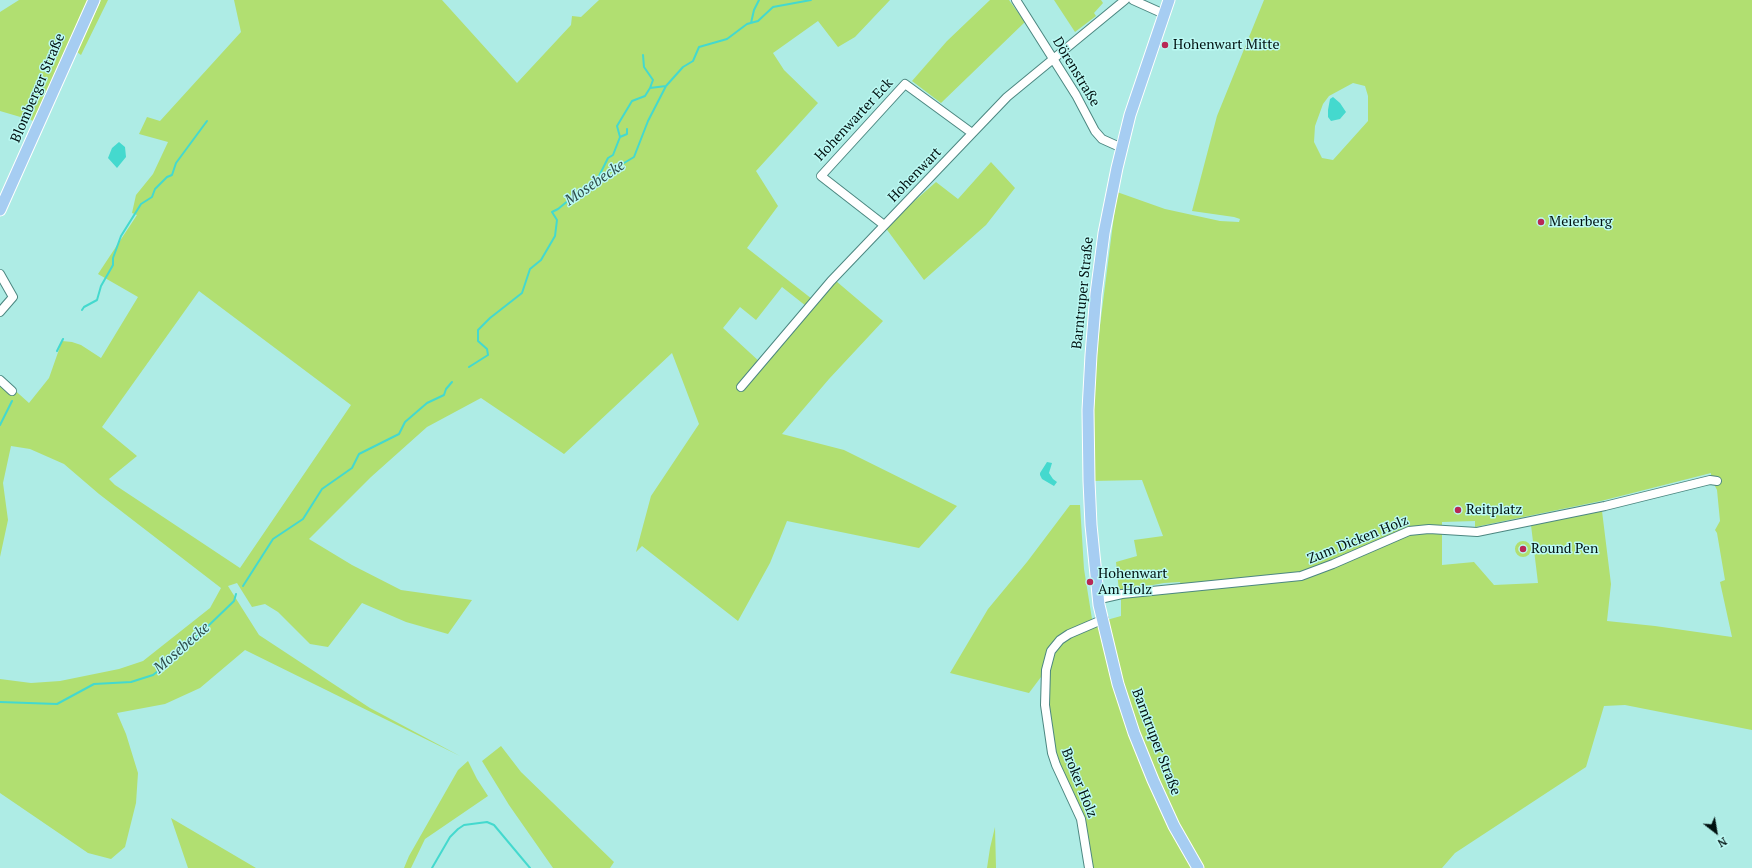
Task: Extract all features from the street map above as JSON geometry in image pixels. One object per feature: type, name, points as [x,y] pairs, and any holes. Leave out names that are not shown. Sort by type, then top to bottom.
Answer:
[{"type":"main road","name":"Blomberger Straße","points":[[0,210],[78,32],[94,0]]},
{"type":"main road","name":"Barntruper Straße","points":[[1169,0],[1130,115],[1110,204],[1100,264],[1093,324],[1089,385],[1089,496],[1100,598],[1118,684],[1140,751],[1163,803],[1198,868]]},
{"type":"street","name":"Dörenstraße","points":[[1016,0],[1054,59],[1095,131],[1102,139],[1122,148]]},
{"type":"street","name":"Hohenwart","points":[[741,387],[831,281],[884,225],[936,174],[972,133],[1007,97],[1125,0]]},
{"type":"street","points":[[1133,0],[1164,14]]},
{"type":"street","name":"Hohenwarter Eck","points":[[884,225],[820,176],[905,84],[972,133]]},
{"type":"street","points":[[0,274],[13,297],[0,312]]},
{"type":"street","points":[[0,380],[12,391]]},
{"type":"street","name":"Zum Dicken Holz","points":[[1100,598],[1129,593],[1302,576],[1409,531],[1422,529],[1477,532],[1599,508],[1710,480],[1717,480]]},
{"type":"street","name":"Broker Holz","points":[[1089,868],[1081,819],[1056,765],[1051,746],[1046,705],[1046,670],[1051,651],[1060,640],[1069,634],[1104,619]]},
{"type":"green space","points":[[19,0],[90,0],[34,121],[0,111],[0,12]]},
{"type":"green space","points":[[101,0],[108,0],[81,55],[77,52]]},
{"type":"green space","points":[[234,0],[442,0],[517,83],[571,25],[572,16],[581,17],[599,0],[890,0],[855,37],[838,47],[818,21],[773,53],[784,70],[818,103],[756,171],[778,206],[747,248],[812,299],[806,306],[782,287],[756,320],[740,307],[723,328],[761,363],[836,281],[883,321],[829,379],[782,434],[844,450],[957,506],[919,548],[787,521],[770,563],[738,621],[642,546],[636,552],[651,496],[699,424],[672,353],[564,454],[481,398],[427,427],[371,477],[309,539],[352,565],[401,590],[472,600],[448,634],[406,622],[362,603],[328,647],[310,644],[278,612],[265,604],[252,607],[237,583],[228,586],[259,635],[370,708],[460,756],[245,650],[200,688],[165,704],[117,713],[126,734],[138,773],[136,803],[125,847],[111,859],[88,853],[0,793],[0,679],[31,683],[60,681],[119,669],[143,661],[210,608],[221,588],[99,494],[64,464],[30,449],[11,446],[3,483],[8,520],[0,557],[0,377],[29,403],[49,378],[62,341],[81,345],[101,358],[138,297],[98,274],[137,215],[132,213],[136,195],[153,174],[168,142],[139,134],[147,117],[160,121],[241,32]],"holes":[[[199,291],[351,405],[240,568],[115,485],[109,479],[137,456],[102,427]]]},
{"type":"green space","points":[[990,0],[1009,0],[1025,22],[941,103],[912,81],[947,41]]},
{"type":"green space","points":[[1054,0],[1101,0],[1103,3],[1094,13],[1096,16],[1075,32]]},
{"type":"green space","points":[[1264,0],[1752,0],[1752,730],[1625,705],[1604,706],[1586,767],[1455,853],[1442,868],[1090,868],[1086,835],[1057,765],[1048,717],[1047,671],[1054,649],[1073,634],[1096,623],[1121,616],[1121,593],[1181,586],[1180,582],[1164,583],[1119,591],[1116,562],[1137,556],[1134,540],[1163,536],[1142,480],[1091,481],[1096,357],[1117,192],[1165,209],[1220,221],[1239,222],[1240,219],[1234,217],[1192,211],[1217,116]],"holes":[[[1353,83],[1365,86],[1368,96],[1368,121],[1333,160],[1322,158],[1314,142],[1315,126],[1323,104],[1329,96]],[[1711,473],[1711,478],[1717,490],[1720,521],[1715,530],[1717,533],[1725,580],[1720,582],[1732,637],[1607,621],[1611,584],[1602,511],[1531,525],[1538,583],[1494,585],[1474,562],[1442,565],[1442,522],[1475,521],[1475,527],[1601,501]]]},
{"type":"green space","points":[[991,162],[1015,188],[986,225],[924,280],[885,227],[936,182],[958,199]]},
{"type":"green space","points":[[1070,505],[1080,505],[1084,569],[1092,619],[1060,638],[1044,673],[1029,693],[950,673],[988,609],[1027,562]]},
{"type":"green space","name":"Round Pen","points":[[1520,541],[1526,541],[1531,546],[1529,555],[1526,557],[1520,557],[1515,552],[1515,546]]},
{"type":"green space","points":[[501,746],[521,772],[614,862],[610,868],[553,868],[509,805],[482,761]]},
{"type":"green space","points":[[468,761],[488,796],[425,839],[411,868],[404,868],[409,856],[458,770]]},
{"type":"green space","points":[[171,818],[256,868],[188,868]]},
{"type":"green space","points":[[995,827],[996,868],[987,868],[990,848]]},
{"type":"water","points":[[1333,97],[1340,103],[1346,112],[1340,119],[1331,121],[1328,117],[1328,110],[1330,99]]},
{"type":"water","points":[[119,142],[125,147],[126,157],[117,168],[108,158],[112,148]]},
{"type":"water","points":[[1047,462],[1052,463],[1049,473],[1057,482],[1054,486],[1042,479],[1040,475]]},
{"type":"waterway","points":[[751,23],[754,10],[759,0]]},
{"type":"waterway","name":"Mosebecke","points":[[469,367],[488,355],[487,349],[478,341],[478,330],[490,318],[522,293],[530,269],[541,260],[555,236],[557,220],[552,212],[558,209],[586,186],[634,157],[648,121],[666,86],[683,67],[693,61],[699,47],[727,39],[747,24],[758,21],[773,7],[811,0]]},
{"type":"waterway","points":[[643,55],[644,67],[653,80],[650,88]]},
{"type":"waterway","points":[[598,178],[608,158],[613,155],[620,137],[617,126],[632,101],[645,96],[650,88],[666,86]]},
{"type":"waterway","points":[[82,310],[84,307],[97,300],[101,286],[113,265],[113,258],[121,236],[141,204],[152,197],[155,189],[167,177],[172,175],[176,163],[207,121]]},
{"type":"waterway","points":[[620,137],[627,134],[627,129]]},
{"type":"waterway","points":[[57,351],[63,339]]},
{"type":"waterway","name":"Mosebecke","points":[[243,586],[273,539],[303,519],[322,489],[352,468],[359,454],[399,434],[405,422],[427,403],[444,395],[446,389],[452,382]]},
{"type":"waterway","points":[[0,425],[12,401]]},
{"type":"waterway","name":"Mosebecke","points":[[0,702],[57,704],[94,684],[131,682],[153,675],[177,656],[234,601],[236,594]]},
{"type":"waterway","points":[[432,868],[450,837],[458,829],[464,825],[487,822],[494,825],[530,868]]},
{"type":"place","name":"Hohenwart Mitte","points":[[1165,45]]},
{"type":"place","name":"Meierberg","points":[[1541,222]]},
{"type":"place","name":"Reitplatz","points":[[1458,510]]},
{"type":"place","name":"Round Pen","points":[[1523,549]]},
{"type":"place","name":"Hohenwart Am Holz","points":[[1090,582]]}]
